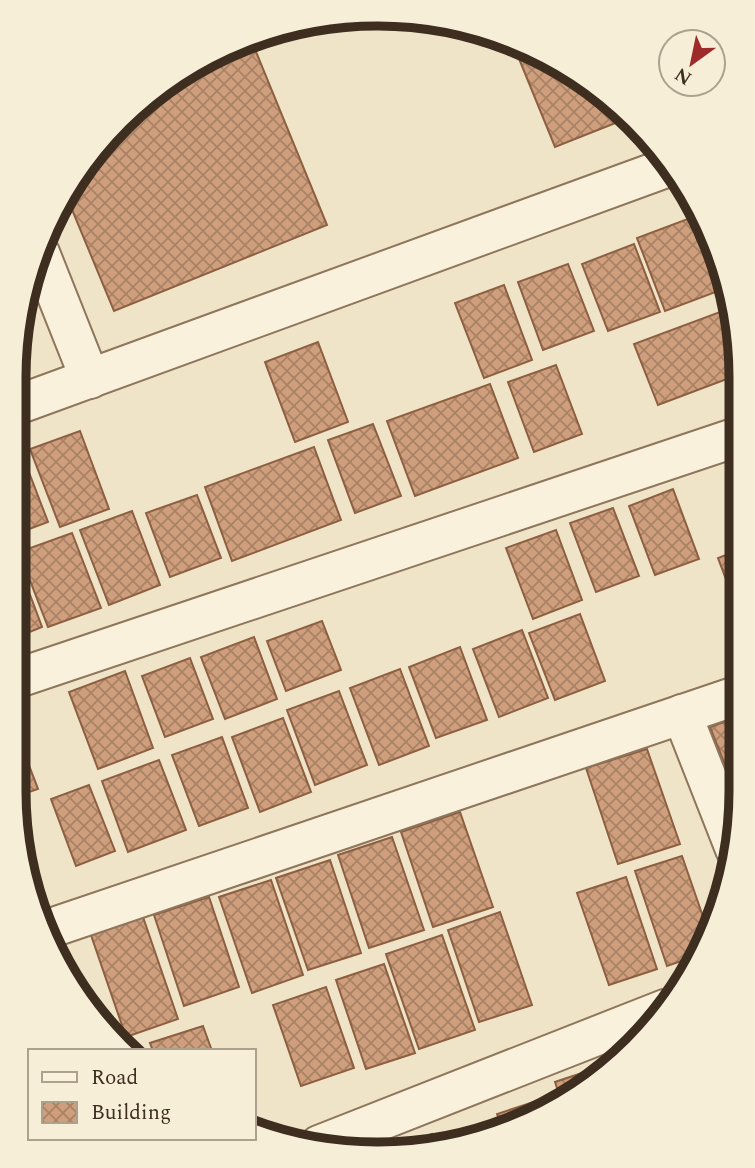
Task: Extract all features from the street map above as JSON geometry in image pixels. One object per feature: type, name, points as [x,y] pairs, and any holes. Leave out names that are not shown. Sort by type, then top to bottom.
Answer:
[{"type":"street","points":[[26,402],[661,170]]},
{"type":"street","points":[[45,265],[90,379]]},
{"type":"street","points":[[26,675],[729,440]]},
{"type":"street","points":[[54,927],[729,698]]},
{"type":"street","points":[[682,714],[727,828]]},
{"type":"street","points":[[334,1139],[646,1016]]},
{"type":"building","points":[[255,49],[327,225],[114,311],[71,206],[85,182],[113,146],[146,113],[202,73]]},
{"type":"building","points":[[518,55],[573,85],[618,122],[555,147]]},
{"type":"building","points":[[691,218],[718,291],[665,311],[637,238]]},
{"type":"building","points":[[634,244],[660,312],[608,331],[582,264]]},
{"type":"building","points":[[568,264],[594,331],[543,350],[518,282]]},
{"type":"building","points":[[504,285],[532,360],[484,378],[455,303]]},
{"type":"building","points":[[722,311],[729,378],[658,405],[634,344]]},
{"type":"building","points":[[318,342],[348,422],[295,442],[265,362]]},
{"type":"building","points":[[556,365],[582,434],[534,452],[508,382]]},
{"type":"building","points":[[490,384],[518,458],[415,496],[387,421]]},
{"type":"building","points":[[373,424],[401,496],[355,513],[328,440]]},
{"type":"building","points":[[80,431],[109,509],[60,527],[30,449]]},
{"type":"building","points":[[314,447],[341,520],[232,561],[205,487]]},
{"type":"building","points":[[26,464],[48,522],[26,530]]},
{"type":"building","points":[[673,489],[699,559],[655,575],[629,506]]},
{"type":"building","points":[[197,495],[221,558],[170,577],[146,513]]},
{"type":"building","points":[[613,508],[639,576],[596,592],[570,523]]},
{"type":"building","points":[[132,511],[160,585],[109,605],[80,530]]},
{"type":"building","points":[[556,530],[582,600],[533,619],[506,548]]},
{"type":"building","points":[[72,533],[101,608],[48,627],[26,570],[26,549]]},
{"type":"building","points":[[729,554],[729,587],[718,558]]},
{"type":"building","points":[[26,584],[42,627],[26,634]]},
{"type":"building","points":[[580,614],[605,681],[555,700],[529,633]]},
{"type":"building","points":[[322,621],[341,670],[286,691],[267,641]]},
{"type":"building","points":[[522,630],[548,698],[499,717],[473,649]]},
{"type":"building","points":[[254,637],[277,699],[225,719],[201,657]]},
{"type":"building","points":[[460,647],[487,720],[436,738],[409,667]]},
{"type":"building","points":[[190,658],[213,719],[165,737],[142,676]]},
{"type":"building","points":[[400,669],[429,746],[379,765],[350,688]]},
{"type":"building","points":[[125,671],[153,748],[98,769],[69,692]]},
{"type":"building","points":[[339,691],[367,765],[315,785],[287,710]]},
{"type":"building","points":[[283,718],[311,792],[260,812],[232,737]]},
{"type":"building","points":[[729,720],[729,775],[710,727]]},
{"type":"building","points":[[222,737],[248,808],[199,826],[172,755]]},
{"type":"building","points":[[647,749],[680,844],[618,864],[586,768]]},
{"type":"building","points":[[26,758],[38,789],[26,793]]},
{"type":"building","points":[[159,760],[186,830],[128,852],[102,781]]},
{"type":"building","points":[[89,785],[115,851],[76,866],[51,799]]},
{"type":"building","points":[[460,812],[493,907],[433,927],[401,832]]},
{"type":"building","points":[[392,837],[424,930],[369,948],[338,855]]},
{"type":"building","points":[[682,856],[704,920],[685,960],[667,966],[635,871]]},
{"type":"building","points":[[330,860],[361,953],[308,970],[276,878]]},
{"type":"building","points":[[626,877],[657,969],[609,985],[577,893]]},
{"type":"building","points":[[271,880],[303,975],[252,993],[219,897]]},
{"type":"building","points":[[209,897],[239,987],[184,1006],[154,915]]},
{"type":"building","points":[[500,912],[532,1005],[479,1022],[448,930]]},
{"type":"building","points":[[143,917],[178,1019],[127,1037],[91,935]]},
{"type":"building","points":[[442,935],[475,1030],[419,1049],[386,954]]},
{"type":"building","points":[[384,964],[415,1053],[366,1069],[336,980]]},
{"type":"building","points":[[326,987],[354,1068],[301,1086],[273,1005]]},
{"type":"building","points":[[203,1026],[211,1049],[152,1049],[150,1043]]},
{"type":"building","points":[[589,1071],[558,1092],[555,1082]]},
{"type":"building","points":[[546,1098],[499,1120],[497,1114]]},
{"type":"building","points":[[432,1134],[433,1137],[423,1139],[415,1140]]}]
